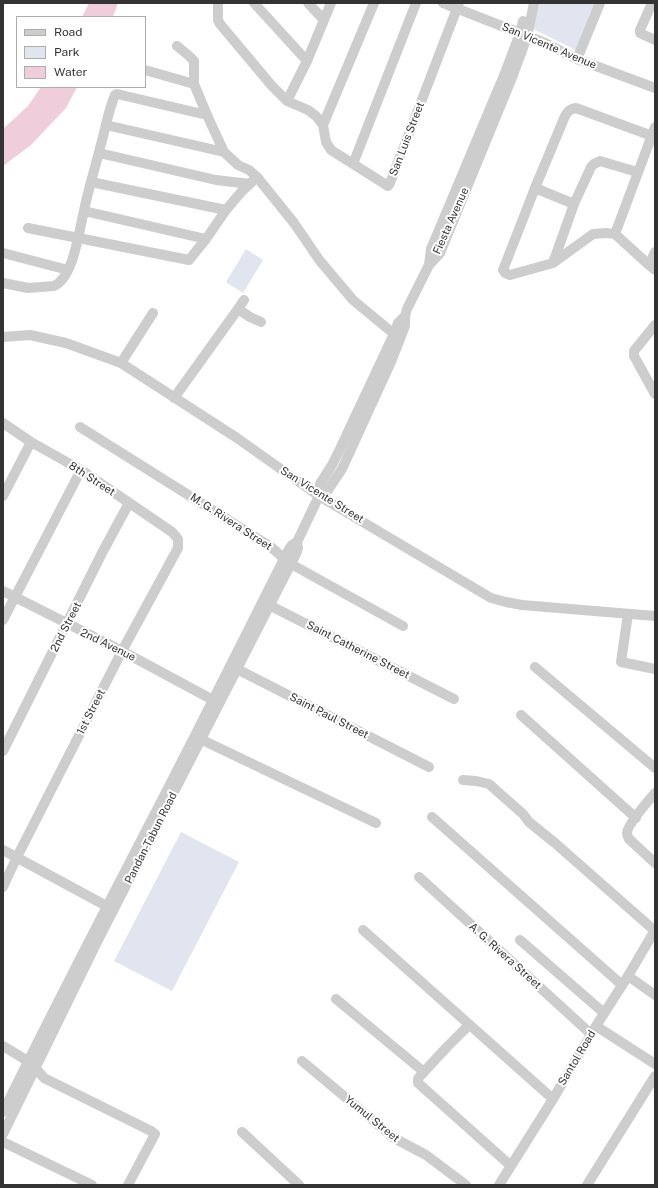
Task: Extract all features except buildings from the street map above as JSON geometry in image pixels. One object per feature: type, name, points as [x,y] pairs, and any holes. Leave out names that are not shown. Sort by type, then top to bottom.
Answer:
[{"type":"street","points":[[218,3],[218,20],[220,24],[272,86],[287,101],[308,110],[316,116],[323,125],[374,3]]},
{"type":"street","points":[[254,3],[308,61]]},
{"type":"street","points":[[308,3],[324,20]]},
{"type":"street","points":[[287,101],[308,61],[331,3]]},
{"type":"street","points":[[353,164],[416,3]]},
{"type":"street","name":"San Vicente Avenue","points":[[443,3],[457,6],[578,59],[655,88]]},
{"type":"street","name":"Fiesta Avenue","points":[[523,35],[528,3]]},
{"type":"street","name":"Fiesta Avenue","points":[[430,265],[431,249],[451,213],[465,166],[523,35],[534,3]]},
{"type":"street","points":[[578,59],[600,3]]},
{"type":"street","points":[[652,3],[640,33],[655,40]]},
{"type":"street","name":"San Luis Street","points":[[323,125],[326,142],[331,150],[388,186],[457,6]]},
{"type":"street","points":[[178,46],[194,62],[194,84],[224,152],[238,165],[257,176],[294,223],[320,261],[353,300],[397,336]]},
{"type":"street","points":[[146,70],[194,84]]},
{"type":"street","points":[[3,282],[28,288],[54,286],[58,285],[68,270],[79,238],[84,211],[106,125],[114,97],[117,94],[207,115]]},
{"type":"street","points":[[615,234],[654,133],[572,108],[565,116],[535,188],[504,270],[505,273],[510,275],[553,263],[593,234],[606,232],[615,234],[652,267]]},
{"type":"street","points":[[106,125],[224,152]]},
{"type":"street","points":[[99,153],[216,180],[250,184]]},
{"type":"street","points":[[553,263],[574,204],[589,170],[596,162],[600,160],[638,172]]},
{"type":"street","points":[[28,228],[189,260],[226,210],[257,176]]},
{"type":"street","points":[[91,182],[226,210]]},
{"type":"street","points":[[535,188],[574,204]]},
{"type":"street","points":[[84,211],[206,239]]},
{"type":"street","points":[[652,267],[655,252]]},
{"type":"street","points":[[3,253],[68,270]]},
{"type":"street","name":"Pandan-Tabun Road","points":[[319,496],[328,490],[342,469],[345,451],[397,336],[405,326],[406,313],[418,286],[430,265]]},
{"type":"street","points":[[174,398],[244,300]]},
{"type":"street","points":[[238,309],[261,322]]},
{"type":"street","points":[[121,363],[153,313]]},
{"type":"street","points":[[655,325],[634,351],[634,356],[655,394]]},
{"type":"street","name":"San Vicente Street","points":[[3,337],[30,335],[66,343],[121,363],[237,438],[319,496],[491,598],[522,605],[655,616]]},
{"type":"street","name":"8th Street","points":[[3,423],[31,442],[81,470],[172,532],[178,539]]},
{"type":"street","name":"M. G. Rivera Street","points":[[80,427],[268,545],[287,562],[403,626]]},
{"type":"street","points":[[3,496],[31,442]]},
{"type":"street","name":"Pandan-Tabun Road","points":[[3,1134],[32,1064],[287,562],[290,547],[296,542],[319,496],[320,484],[332,465],[345,451]]},
{"type":"street","points":[[332,465],[342,469]]},
{"type":"street","points":[[3,620],[81,470]]},
{"type":"street","name":"2nd Street","points":[[3,751],[102,553],[129,503]]},
{"type":"street","name":"1st Street","points":[[3,887],[122,651],[178,548],[178,539]]},
{"type":"street","name":"2nd Avenue","points":[[3,591],[122,651],[213,700]]},
{"type":"street","name":"Saint Catherine Street","points":[[266,603],[454,699]]},
{"type":"street","points":[[628,614],[621,662],[655,669]]},
{"type":"street","points":[[535,667],[655,768]]},
{"type":"street","name":"Pandan-Tabun Road","points":[[198,738],[213,700],[234,668]]},
{"type":"street","name":"Saint Paul Street","points":[[234,668],[429,766]]},
{"type":"street","points":[[521,716],[636,818]]},
{"type":"street","points":[[198,738],[376,823]]},
{"type":"street","points":[[463,780],[489,784],[523,814],[529,822],[655,930]]},
{"type":"street","points":[[655,793],[627,831],[629,839],[655,863]]},
{"type":"street","points":[[432,817],[625,981],[655,995]]},
{"type":"street","points":[[3,850],[110,908]]},
{"type":"street","name":"A. G. Rivera Street","points":[[419,877],[594,1030],[655,1064]]},
{"type":"street","points":[[363,930],[553,1099]]},
{"type":"street","name":"Santol Road","points":[[499,1185],[655,930]]},
{"type":"street","points":[[520,940],[604,1013]]},
{"type":"street","points":[[336,999],[424,1072]]},
{"type":"street","points":[[468,1025],[424,1072],[418,1080],[418,1083],[511,1166]]},
{"type":"street","points":[[3,1046],[32,1064],[44,1078],[155,1134],[128,1185]]},
{"type":"street","name":"Yumul Street","points":[[302,1061],[394,1138],[426,1155],[466,1185]]},
{"type":"street","name":"Pandan-Tabun Road","points":[[3,1112],[32,1064]]},
{"type":"street","points":[[586,1185],[655,1076]]},
{"type":"street","points":[[242,1132],[299,1185]]},
{"type":"street","points":[[3,1142],[92,1185]]},
{"type":"green space","points":[[537,3],[596,3],[578,51],[531,28]]},
{"type":"green space","points":[[246,249],[263,260],[243,293],[226,282]]},
{"type":"green space","points":[[181,832],[239,862],[172,991],[114,961]]},
{"type":"water","points":[[89,3],[118,3],[113,16],[82,16]]},
{"type":"water","points":[[40,88],[76,88],[66,108],[31,145],[3,166],[3,129],[28,106]]}]
